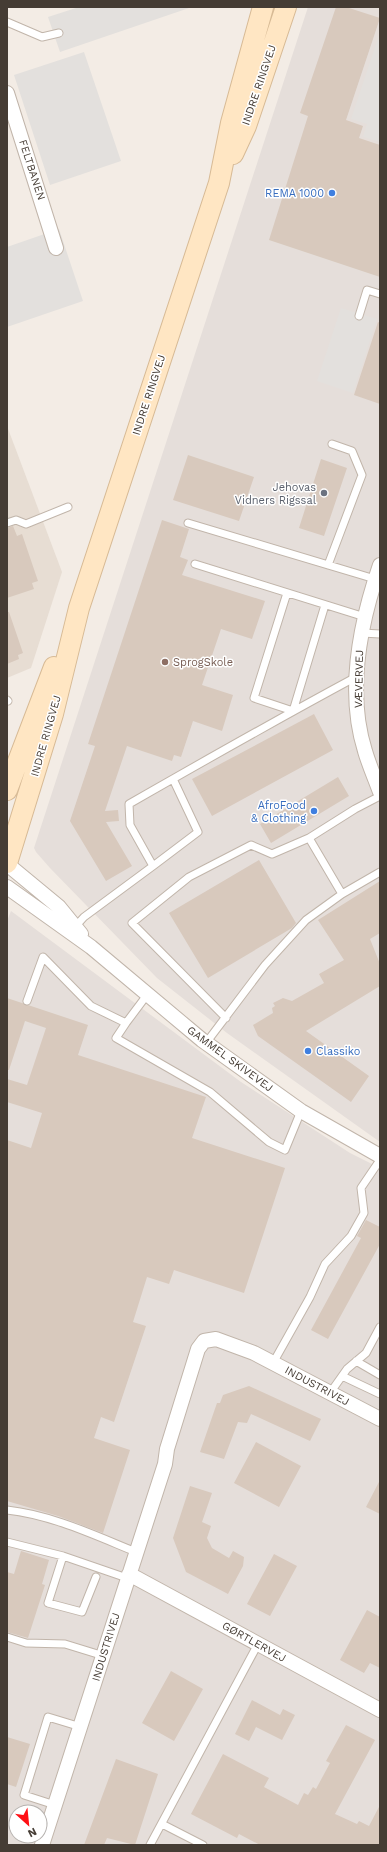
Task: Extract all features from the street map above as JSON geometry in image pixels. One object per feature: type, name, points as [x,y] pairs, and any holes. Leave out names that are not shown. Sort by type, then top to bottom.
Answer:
[{"type":"main road","name":"INDRE RINGVEJ","points":[[7,790],[37,709],[79,608],[219,183],[231,123],[263,7]]},
{"type":"main road","name":"INDRE RINGVEJ","points":[[219,183],[246,126],[286,7]]},
{"type":"main road","name":"INDRE RINGVEJ","points":[[7,864],[53,714],[79,608]]},
{"type":"street","name":"FELTBANEN","points":[[7,93],[56,248]]},
{"type":"street","name":"VÆVERVEJ","points":[[380,565],[365,617],[356,677],[358,716],[364,750],[380,792]]},
{"type":"street","name":"GAMMEL SKIVEVEJ","points":[[7,864],[59,907],[72,930]]},
{"type":"street","name":"GAMMEL SKIVEVEJ","points":[[7,887],[72,930],[147,995],[206,1043],[301,1111],[380,1156]]},
{"type":"street","name":"INDUSTRIVEJ","points":[[42,1845],[165,1464],[167,1449],[198,1349],[204,1341],[216,1339],[254,1353],[380,1419]]},
{"type":"street","name":"GØRTLERVEJ","points":[[128,1576],[380,1710]]},
{"type":"lane","points":[[7,22],[42,37],[59,33]]},
{"type":"lane","points":[[359,316],[367,290],[380,294]]},
{"type":"lane","points":[[328,565],[362,475],[352,450],[332,444]]},
{"type":"lane","points":[[7,523],[16,520],[26,524],[68,507]]},
{"type":"lane","points":[[188,523],[375,579]]},
{"type":"lane","points":[[195,564],[365,617]]},
{"type":"lane","points":[[287,593],[254,698],[293,711]]},
{"type":"lane","points":[[293,711],[325,605]]},
{"type":"lane","points":[[362,633],[380,634]]},
{"type":"lane","points":[[153,866],[130,824],[129,804],[356,677]]},
{"type":"lane","points":[[72,930],[84,917],[198,832],[173,779]]},
{"type":"lane","points":[[226,1018],[132,923],[189,877],[251,845],[272,854],[309,838],[355,809],[380,796]]},
{"type":"lane","points":[[309,838],[342,894]]},
{"type":"lane","points":[[206,1043],[265,965],[306,920],[342,894],[380,872]]},
{"type":"lane","points":[[27,1001],[43,957],[91,1006],[126,1023]]},
{"type":"lane","points":[[147,995],[116,1038],[210,1092],[269,1142],[284,1150],[301,1111]]},
{"type":"lane","points":[[273,1363],[310,1297],[325,1264],[351,1236],[364,1213],[361,1188],[380,1160]]},
{"type":"lane","points":[[330,1393],[342,1376],[366,1353],[380,1327]]},
{"type":"lane","points":[[356,1361],[380,1375]]},
{"type":"lane","points":[[342,1376],[380,1394]]},
{"type":"lane","points":[[7,1510],[29,1512],[86,1532],[136,1552]]},
{"type":"lane","points":[[7,1542],[63,1556],[128,1576]]},
{"type":"lane","points":[[63,1556],[48,1603],[82,1612],[96,1577]]},
{"type":"lane","points":[[7,1637],[26,1643],[65,1644],[104,1656]]},
{"type":"lane","points":[[150,1845],[258,1644]]},
{"type":"lane","points":[[55,1805],[24,1795],[48,1717],[81,1727]]},
{"type":"lane","points":[[162,1824],[203,1845]]},
{"type":"shaded area","points":[[79,7],[192,7],[60,52],[48,17]]},
{"type":"shaded area","points":[[308,7],[380,7],[380,1142],[227,1033],[157,978],[50,868],[34,848]]},
{"type":"shaded area","points":[[380,32],[380,142],[363,137],[367,124],[351,119]]},
{"type":"shaded area","points":[[84,52],[121,161],[50,185],[14,75]]},
{"type":"shaded area","points":[[59,229],[83,301],[7,327],[7,247]]},
{"type":"shaded area","points":[[341,308],[377,319],[353,393],[317,381]]},
{"type":"shaded area","points":[[7,426],[62,572],[31,668],[7,678]]},
{"type":"shaded area","points":[[11,911],[241,1082],[350,1153],[380,1168],[380,1845],[7,1845],[7,921]]},
{"type":"building","name":"REMA 1000","points":[[336,7],[346,7],[380,18],[346,120],[363,126],[359,138],[380,145],[380,277],[269,240],[308,116],[300,113]]},
{"type":"building","points":[[378,322],[380,323],[380,404],[354,395]]},
{"type":"building","points":[[188,455],[254,477],[239,521],[173,500]]},
{"type":"building","name":"Jehovas Vidners Rigssal","points":[[321,459],[347,468],[324,536],[299,528]]},
{"type":"building","points":[[162,520],[189,529],[180,557],[188,560],[182,575],[265,601],[252,639],[221,629],[202,685],[233,695],[222,731],[193,721],[181,757],[174,755],[172,761],[127,746],[105,811],[118,810],[119,821],[106,822],[132,866],[106,881],[70,821],[95,746],[88,744]]},
{"type":"building","points":[[13,526],[17,536],[22,534],[38,581],[32,583],[34,589],[7,598],[7,528]]},
{"type":"building","points":[[7,612],[9,612],[23,653],[18,655],[19,659],[7,664]]},
{"type":"building","points":[[314,714],[333,750],[212,816],[192,779]]},
{"type":"building","points":[[338,777],[349,796],[271,843],[260,824]]},
{"type":"building","points":[[259,860],[296,923],[292,928],[208,978],[169,913]]},
{"type":"building","points":[[380,881],[380,933],[370,939],[380,964],[380,986],[306,1031],[369,1076],[351,1102],[258,1036],[253,1025],[273,1013],[272,1008],[275,1006],[273,1003],[283,998],[292,1001],[324,983],[319,974],[344,960],[318,920]]},
{"type":"building","points":[[7,998],[88,1025],[78,1055],[206,1097],[192,1138],[285,1168],[244,1293],[174,1270],[169,1284],[147,1277],[133,1322],[146,1326],[114,1422],[101,1417],[94,1438],[130,1450],[103,1533],[58,1516],[7,1501],[7,1140],[31,1148],[42,1113],[7,1102],[7,1079],[27,1085],[46,1028],[25,1021],[9,1070],[7,1070]]},
{"type":"building","points":[[366,1220],[380,1227],[380,1244],[328,1339],[311,1330],[361,1238],[357,1236]]},
{"type":"building","points":[[249,1386],[321,1419],[310,1441],[251,1414],[247,1423],[238,1422],[224,1459],[200,1452],[217,1403],[220,1403],[223,1395]]},
{"type":"building","points":[[256,1442],[301,1466],[279,1507],[234,1483]]},
{"type":"building","points":[[380,1480],[380,1514],[366,1507]]},
{"type":"building","points":[[190,1486],[212,1493],[202,1522],[211,1526],[207,1538],[212,1548],[229,1558],[233,1551],[244,1557],[243,1566],[228,1594],[186,1572],[173,1538]]},
{"type":"building","points":[[21,1551],[49,1560],[42,1584],[45,1585],[28,1638],[7,1632],[7,1572],[14,1574]]},
{"type":"building","points":[[274,1554],[297,1566],[270,1616],[247,1604]]},
{"type":"building","points":[[367,1610],[380,1617],[380,1668],[370,1663],[364,1673],[340,1660]]},
{"type":"building","points":[[171,1671],[203,1689],[174,1741],[142,1723]]},
{"type":"building","points":[[252,1700],[280,1715],[283,1709],[295,1715],[282,1740],[256,1727],[249,1741],[235,1734]]},
{"type":"building","points":[[346,1725],[375,1740],[335,1814],[357,1824],[359,1821],[369,1826],[380,1805],[380,1845],[260,1845],[239,1834],[237,1838],[191,1814],[223,1754],[269,1778],[264,1787],[298,1805],[304,1793],[308,1795],[313,1787],[316,1789],[330,1763],[326,1761]]},
{"type":"building","points":[[7,1737],[30,1744],[16,1787],[7,1784]]},
{"type":"building","points":[[116,1759],[158,1774],[135,1845],[107,1838],[104,1845],[84,1845]]},
{"type":"place","name":"REMA 1000","points":[[332,193]]},
{"type":"place","name":"Jehovas Vidners Rigssal","points":[[324,493]]},
{"type":"place","name":"SprogSkole","points":[[165,662]]},
{"type":"place","name":"AfroFood & Clothing","points":[[314,811]]},
{"type":"place","name":"Classiko","points":[[308,1051]]}]
